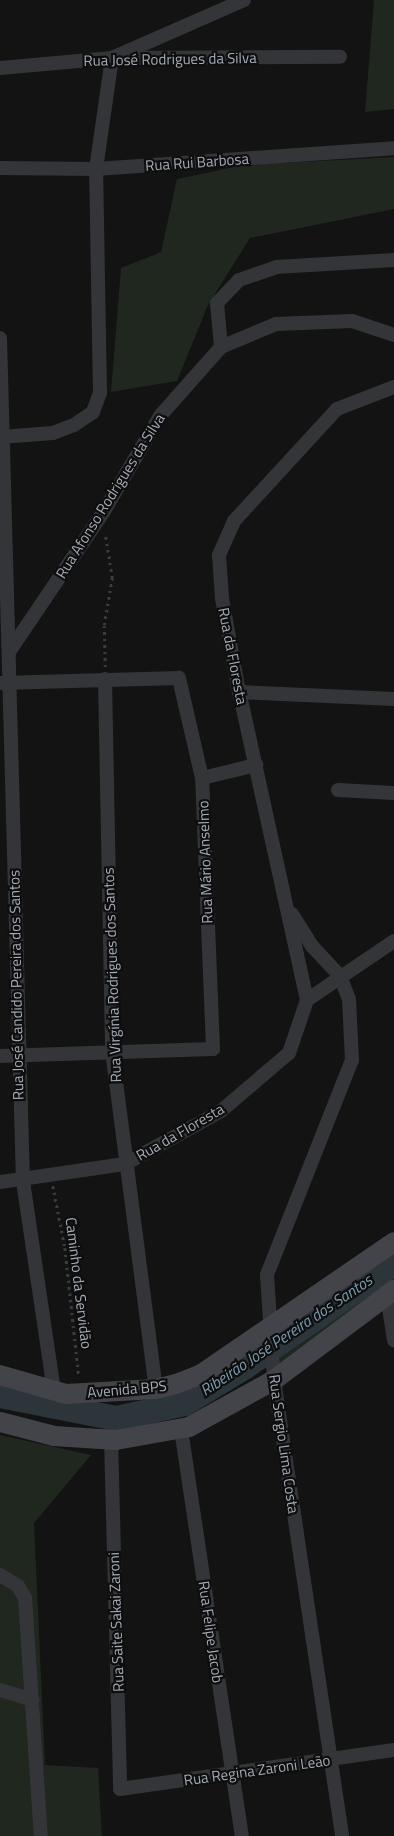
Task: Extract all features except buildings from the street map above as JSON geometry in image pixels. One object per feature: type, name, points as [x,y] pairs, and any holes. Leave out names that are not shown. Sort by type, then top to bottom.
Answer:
[{"type":"main road","name":"Avenida BPS","points":[[0,1375],[54,1391],[80,1393],[156,1389],[200,1374],[394,1242]]},
{"type":"main road","points":[[0,1422],[54,1436],[111,1447],[181,1429],[274,1377],[391,1293]]},
{"type":"street","points":[[1,437],[53,434],[74,425],[93,412],[100,393],[96,170],[112,58],[244,0]]},
{"type":"street","name":"Rua José Rodrigues da Silva","points":[[0,68],[112,58],[340,57]]},
{"type":"street","name":"Rua Rui Barbosa","points":[[0,168],[96,170],[394,148]]},
{"type":"street","points":[[221,347],[217,303],[239,280],[276,267],[394,260]]},
{"type":"street","name":"Rua Afonso Rodrigues da Silva","points":[[9,652],[104,510],[160,416],[221,347],[276,324],[352,321],[394,335]]},
{"type":"street","name":"Rua José Candido Pereira dos Santos","points":[[0,338],[1,437],[9,652],[5,683],[23,1181],[54,1391]]},
{"type":"street","name":"Rua da Floresta","points":[[0,1182],[23,1181],[125,1164],[221,1111],[289,1053],[307,1000],[239,692],[222,598],[219,554],[234,521],[337,409],[394,387]]},
{"type":"street","name":"Rua Mário Anselmo","points":[[105,679],[179,678],[202,778],[213,1049],[112,1051]]},
{"type":"street","points":[[5,683],[105,679]]},
{"type":"street","name":"Rua Virgínia Rodrigues dos Santos","points":[[105,679],[112,1051],[125,1164],[156,1389]]},
{"type":"street","points":[[239,692],[394,699]]},
{"type":"street","points":[[202,778],[256,765]]},
{"type":"street","points":[[338,790],[394,793]]},
{"type":"street","points":[[286,905],[312,946],[340,976]]},
{"type":"street","points":[[307,1000],[394,941]]},
{"type":"street","name":"Rua Sergio Lima Costa","points":[[340,976],[349,998],[352,1060],[267,1275],[274,1377],[342,1836]]},
{"type":"street","points":[[0,1056],[112,1051]]},
{"type":"street","points":[[391,1293],[394,1340]]},
{"type":"street","name":"Rua Felipe Jacob","points":[[181,1429],[242,1836]]},
{"type":"street","name":"Rua Saite Sakai Zaroni","points":[[111,1447],[120,1789]]},
{"type":"street","points":[[0,1575],[18,1586],[25,1598],[41,1836]]},
{"type":"street","points":[[0,1690],[32,1700]]},
{"type":"street","name":"Rua Regina Zaroni Leão","points":[[120,1789],[394,1750]]},
{"type":"path","points":[[104,510],[112,578],[104,625],[105,679]]},
{"type":"path","name":"Caminho da Servidão","points":[[51,1176],[65,1248],[80,1393]]},
{"type":"shaded area","points":[[374,0],[394,0],[394,109],[365,112]]},
{"type":"shaded area","points":[[394,157],[394,209],[250,238],[208,305],[177,381],[111,392],[121,268],[161,252],[177,179],[244,165]]},
{"type":"shaded area","points":[[394,1249],[394,1287],[280,1368],[280,1325]]},
{"type":"shaded area","points":[[0,1435],[91,1455],[34,1523],[45,1765],[98,1768],[102,1836],[0,1836]]},
{"type":"waterway","name":"Ribeirão José Pereira dos Santos","points":[[0,1395],[116,1418],[184,1403],[245,1366],[394,1263]]}]
